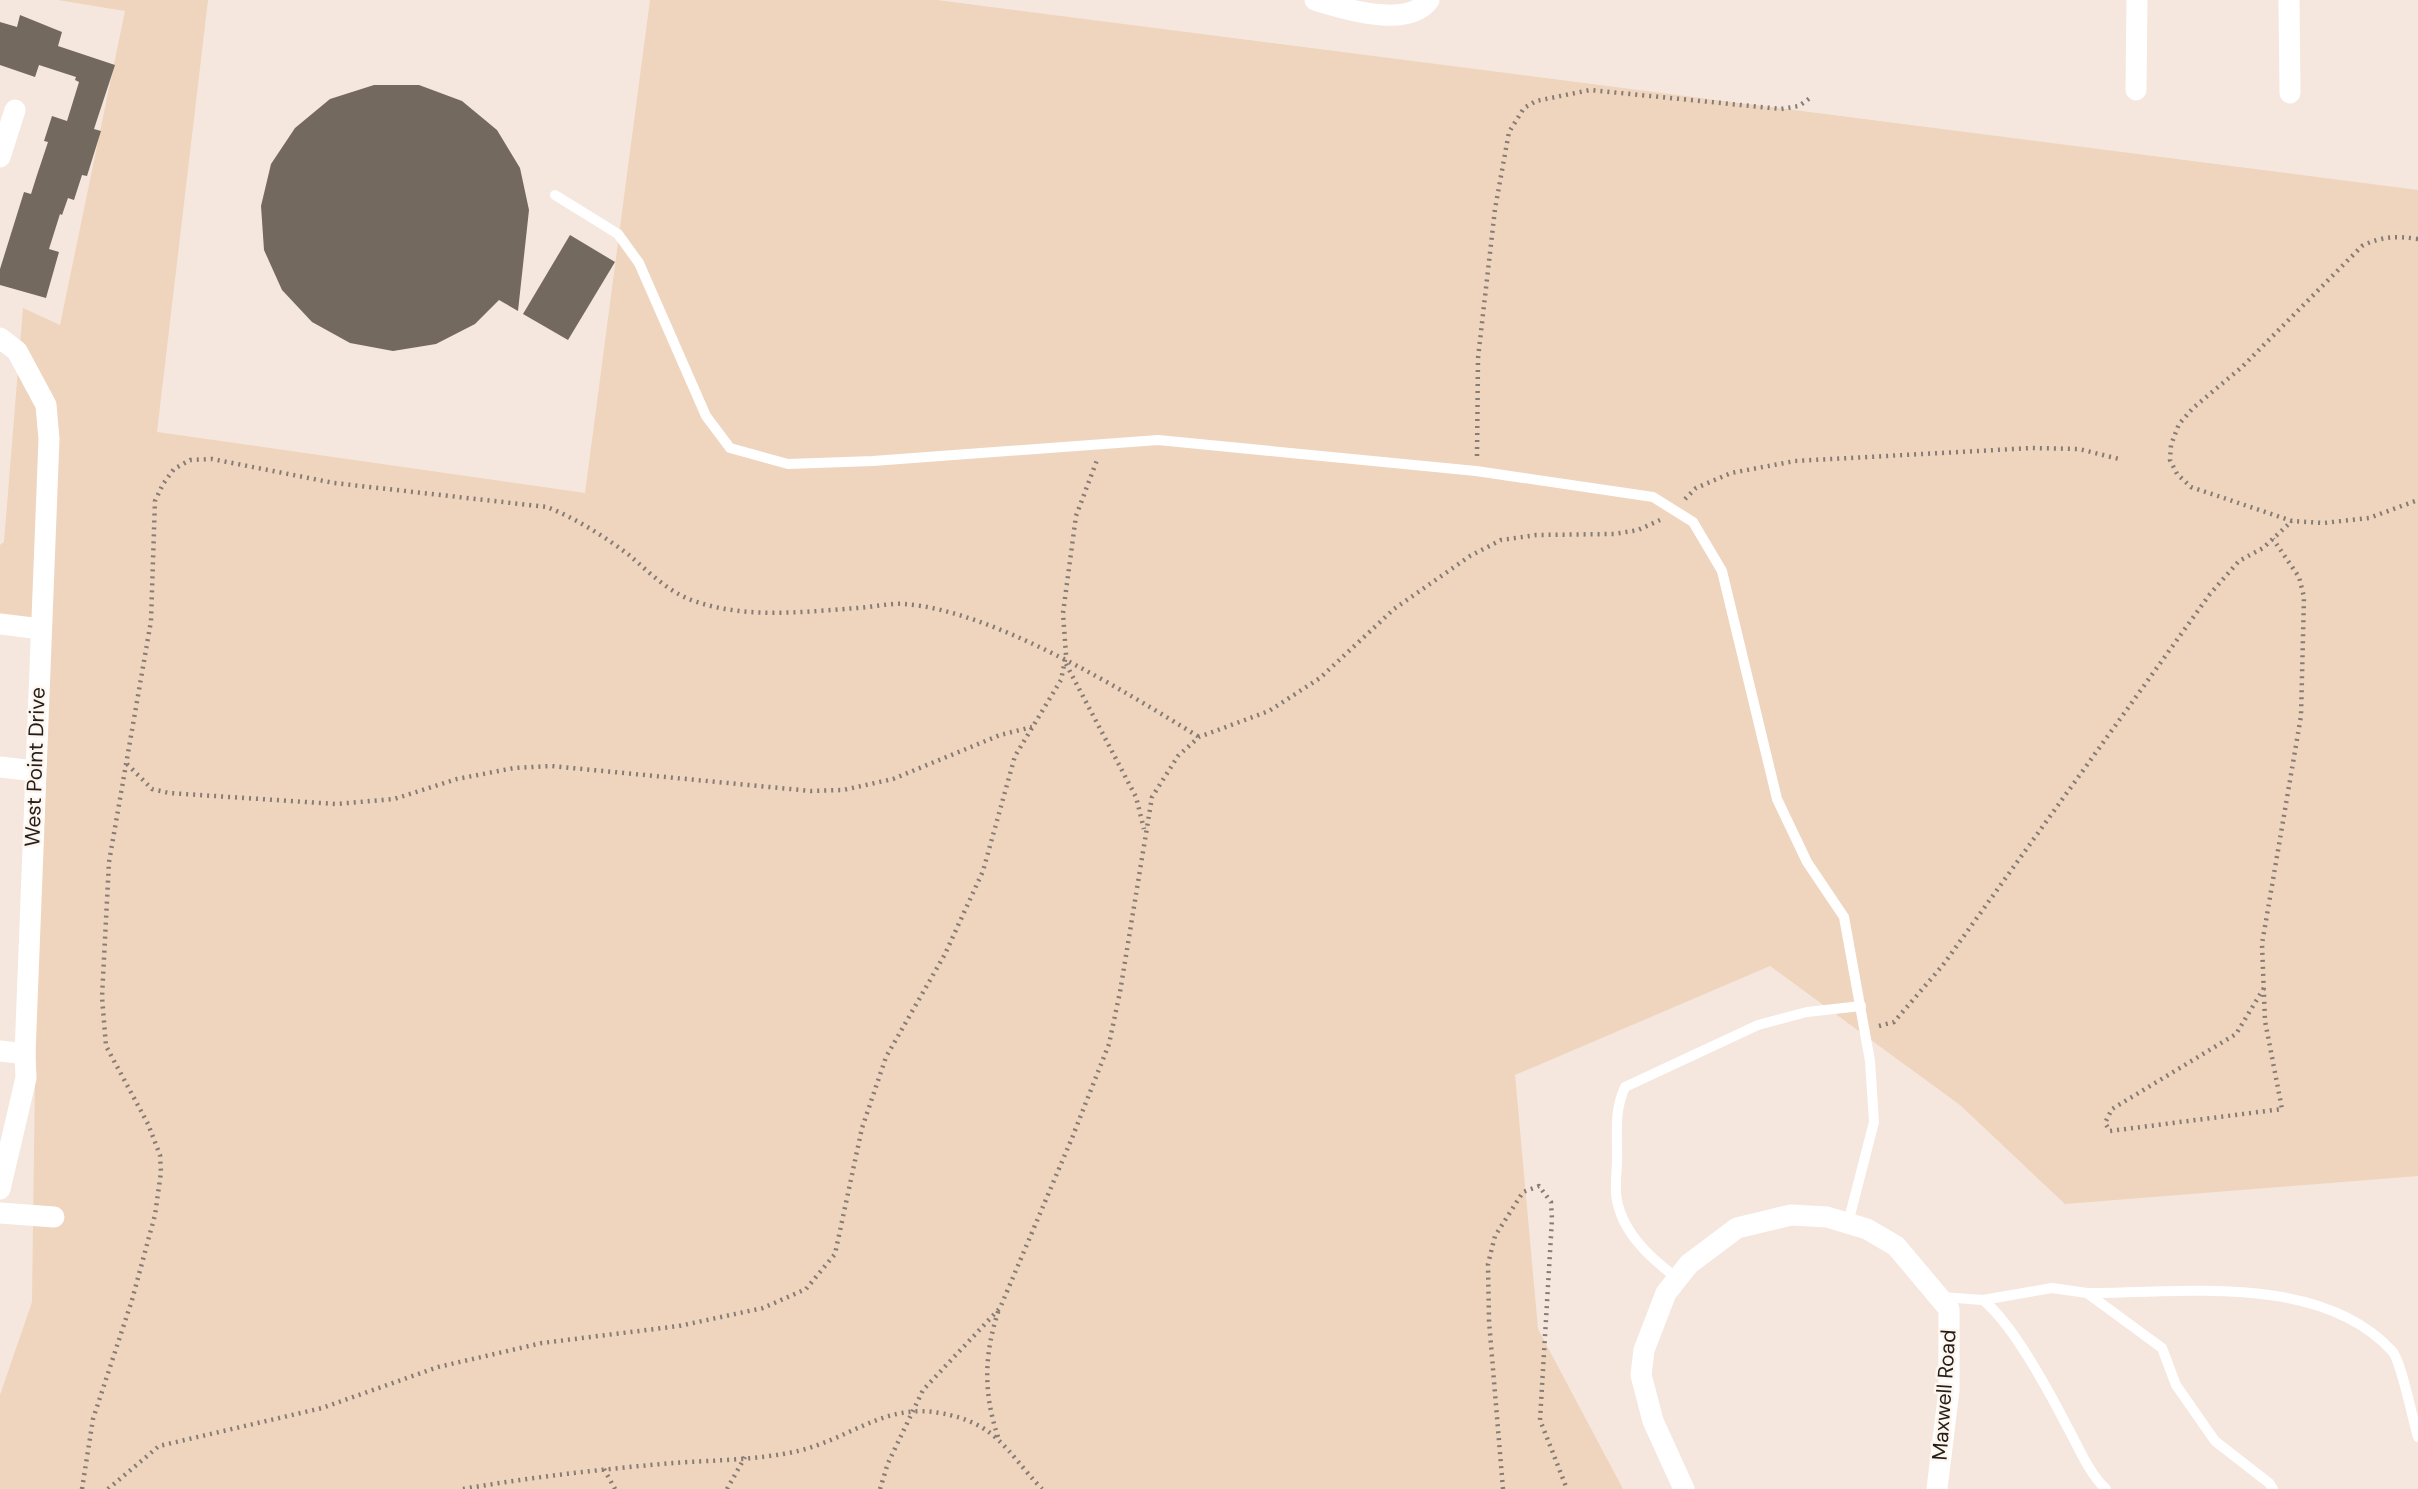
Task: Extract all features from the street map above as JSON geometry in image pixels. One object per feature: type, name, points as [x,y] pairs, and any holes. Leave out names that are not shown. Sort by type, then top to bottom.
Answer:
[{"type":"street","points":[[1315,0],[1345,9],[1401,16],[1419,10],[1429,0]]},
{"type":"street","points":[[2136,90],[2137,0]]},
{"type":"street","points":[[2289,0],[2290,93]]},
{"type":"street","points":[[0,157],[15,110]]},
{"type":"street","name":"West Point Drive","points":[[0,1189],[26,1078],[48,428],[46,405],[8,344]]},
{"type":"street","points":[[0,624],[41,629]]},
{"type":"street","points":[[0,767],[35,771]]},
{"type":"street","points":[[0,1051],[25,1054]]},
{"type":"street","points":[[0,1213],[54,1217]]},
{"type":"street","name":"Maxwell Road","points":[[1684,1489],[1653,1421],[1641,1375],[1644,1350],[1666,1293],[1689,1264],[1737,1228],[1791,1215],[1827,1217],[1848,1223],[1867,1229],[1896,1246],[1949,1309],[1949,1390],[1937,1489]]},
{"type":"lane","points":[[555,195],[618,234],[639,262],[706,416],[730,448],[789,464],[873,461],[1158,440],[1476,471],[1653,497],[1693,522],[1722,571],[1777,799],[1807,862],[1844,917],[1865,1030],[1874,1122],[1848,1223]]},
{"type":"lane","points":[[1677,1278],[1658,1264],[1636,1240],[1622,1217],[1616,1195],[1616,1107],[1625,1087],[1758,1025],[1807,1012],[1861,1006]]},
{"type":"lane","points":[[1940,1297],[1983,1300],[2052,1288],[2087,1293],[2270,1293],[2352,1318],[2394,1352],[2418,1437]]},
{"type":"lane","points":[[2087,1293],[2162,1348],[2176,1385],[2215,1441],[2269,1482],[2273,1489]]},
{"type":"lane","points":[[1983,1300],[1998,1312],[2049,1390],[2079,1448],[2106,1489]]},
{"type":"path","points":[[1476,471],[1478,358],[1495,209],[1509,132],[1524,108],[1536,101],[1590,90],[1781,109],[1799,106],[1810,98]]},
{"type":"path","points":[[2418,239],[2395,236],[2377,239],[2362,247],[2252,357],[2193,408],[2179,424],[2171,445],[2170,460],[2177,474],[2191,487],[2292,521],[2324,523],[2369,518],[2418,500]]},
{"type":"path","points":[[108,1489],[159,1446],[322,1408],[438,1367],[542,1343],[679,1326],[763,1308],[806,1289],[835,1254],[862,1128],[886,1057],[945,954],[983,871],[1015,756],[1061,680],[1065,661],[1063,613],[1076,516],[1103,443]]},
{"type":"path","points":[[998,1438],[989,1409],[985,1370],[990,1337],[1109,1044],[1121,992],[1152,797],[1163,776],[1199,737],[1269,711],[1320,678],[1394,609],[1470,556],[1500,540],[1536,535],[1614,534],[1655,524],[1675,510],[1696,488],[1731,472],[1765,464],[2032,448],[2079,449],[2119,459]]},
{"type":"path","points":[[82,1489],[93,1419],[132,1300],[155,1215],[161,1172],[160,1155],[148,1124],[106,1046],[102,997],[108,862],[150,621],[155,502],[174,469],[190,460],[212,459],[334,483],[547,506],[627,554],[658,581],[692,600],[735,610],[780,612],[882,604],[926,607],[967,619],[1065,661],[1142,702],[1199,737]]},
{"type":"path","points":[[1865,1030],[1894,1021],[1943,965],[2210,594],[2239,561],[2273,539],[2292,521]]},
{"type":"path","points":[[2264,988],[2236,1034],[2112,1109],[2105,1123],[2110,1131],[2282,1109],[2266,1021],[2262,944],[2301,716],[2304,597],[2299,577],[2273,539]]},
{"type":"path","points":[[1065,661],[1136,797],[1145,830]]},
{"type":"path","points":[[126,764],[145,783],[159,791],[336,804],[394,799],[457,779],[514,768],[551,766],[811,791],[869,786],[1000,735],[1032,727]]},
{"type":"path","points":[[1503,1489],[1489,1321],[1488,1264],[1495,1236],[1523,1192],[1539,1186],[1551,1202],[1552,1219],[1540,1420],[1567,1489]]},
{"type":"path","points":[[880,1489],[923,1390],[1000,1308]]},
{"type":"path","points":[[463,1489],[604,1469],[745,1457],[813,1447],[901,1410],[939,1413],[979,1423],[998,1438],[1042,1489]]},
{"type":"path","points":[[727,1489],[745,1457]]},
{"type":"path","points":[[604,1469],[615,1489]]},
{"type":"shaded area","points":[[58,0],[208,0],[157,432],[585,493],[650,0],[937,0],[2418,190],[2418,1176],[2065,1204],[1960,1105],[1770,966],[1515,1075],[1538,1329],[1623,1489],[0,1489],[0,1395],[32,1302],[41,630],[0,625],[0,545],[4,542],[23,308],[60,325],[125,11]]},
{"type":"building","points":[[20,15],[62,32],[58,46],[115,65],[94,129],[101,131],[87,176],[82,175],[74,200],[68,198],[49,249],[59,252],[46,298],[0,285],[0,269],[24,192],[31,194],[48,142],[44,141],[52,116],[67,121],[79,82],[75,80],[76,77],[39,65],[35,77],[0,65],[0,22],[17,27]]},
{"type":"building","points":[[374,85],[419,85],[462,101],[497,130],[520,168],[529,210],[518,311],[499,300],[475,324],[436,344],[393,351],[350,343],[312,322],[282,290],[264,250],[261,206],[271,164],[295,128],[330,99]]},
{"type":"building","points":[[570,235],[615,262],[568,340],[523,314]]}]
